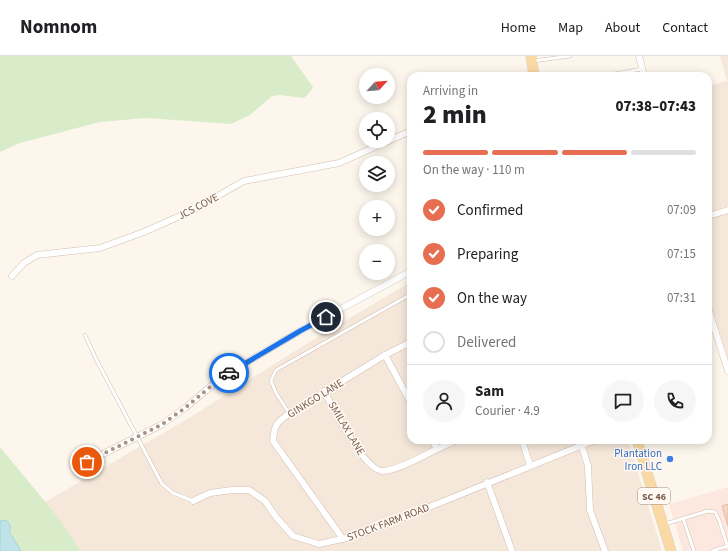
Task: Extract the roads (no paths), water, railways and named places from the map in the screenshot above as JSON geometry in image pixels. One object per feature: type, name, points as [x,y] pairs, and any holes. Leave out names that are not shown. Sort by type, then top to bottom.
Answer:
[{"type":"main road","points":[[531,59],[533,72]]},
{"type":"main road","name":"SC 46","points":[[638,444],[672,551]]},
{"type":"street","points":[[639,56],[643,72]]},
{"type":"street","name":"JCS COVE","points":[[395,138],[407,133]]},
{"type":"street","name":"JCS COVE","points":[[12,276],[24,263],[37,255],[100,248],[144,232],[191,212],[244,181],[339,162],[372,148]]},
{"type":"street","points":[[712,215],[728,210]]},
{"type":"street","points":[[87,462],[161,425],[185,408],[216,382],[252,359],[300,331],[407,273]]},
{"type":"street","points":[[712,321],[728,371]]},
{"type":"street","name":"GINKGO LANE","points":[[342,539],[273,441],[274,430],[279,421],[324,391],[385,355],[407,344]]},
{"type":"street","points":[[385,355],[407,396]]},
{"type":"street","name":"SMILAX LANE","points":[[324,391],[360,453],[376,469],[382,471],[399,466],[437,449]]},
{"type":"street","points":[[434,444],[437,449],[448,444]]},
{"type":"street","points":[[523,444],[530,465]]},
{"type":"street","name":"STOCK FARM ROAD","points":[[193,501],[210,493],[232,490],[249,490],[265,501],[276,517],[293,536],[319,544],[360,535],[578,444]]},
{"type":"street","points":[[580,444],[588,466],[590,510],[604,551]]},
{"type":"street","points":[[488,482],[512,551]]},
{"type":"lane","points":[[531,59],[570,56]]},
{"type":"lane","points":[[625,72],[642,69]]},
{"type":"lane","points":[[290,413],[276,393],[270,381],[276,370],[407,296]]},
{"type":"lane","points":[[85,335],[96,359],[162,484],[173,493],[193,501]]},
{"type":"lane","points":[[663,525],[708,511],[715,512],[728,547],[712,551]]},
{"type":"lane","points":[[683,518],[694,551]]},
{"type":"water","points":[[6,520],[10,525],[10,533],[21,551],[0,551],[0,521]]},
{"type":"place","name":"Plantation Iron LLC","points":[[670,459]]}]
